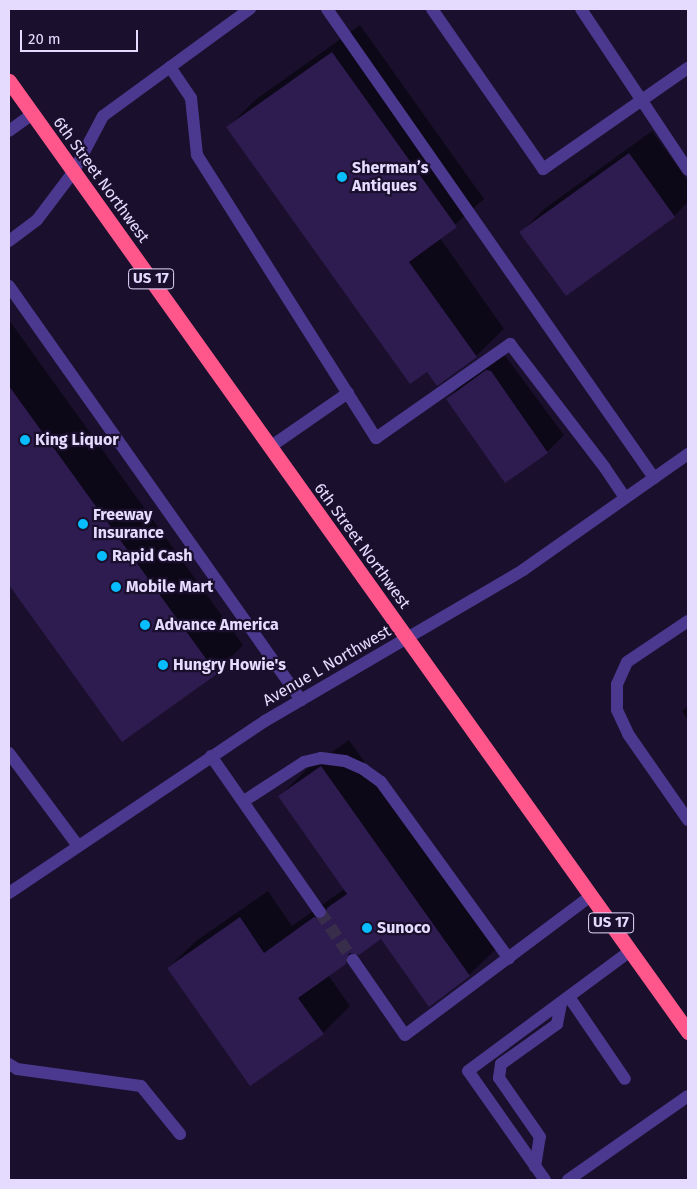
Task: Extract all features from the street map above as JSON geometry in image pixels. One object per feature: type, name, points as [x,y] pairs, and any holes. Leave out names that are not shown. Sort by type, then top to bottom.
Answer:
[{"type":"highway","name":"6th Street Northwest","points":[[9,81],[688,1032]]},
{"type":"street","points":[[9,241],[37,220],[74,171],[103,116],[250,9]]},
{"type":"street","points":[[327,9],[654,478]]},
{"type":"street","points":[[432,9],[543,170],[688,68]]},
{"type":"street","points":[[581,9],[688,170]]},
{"type":"street","points":[[170,68],[191,98],[197,155],[376,438],[510,344],[605,468],[625,498]]},
{"type":"street","points":[[9,131],[32,114]]},
{"type":"street","points":[[9,286],[301,700]]},
{"type":"street","points":[[270,447],[348,392]]},
{"type":"street","name":"Avenue L Northwest","points":[[9,893],[211,756],[301,700],[523,570],[688,454]]},
{"type":"street","points":[[688,621],[627,662],[617,684],[617,710],[628,734],[688,820]]},
{"type":"street","points":[[9,753],[78,846]]},
{"type":"street","points":[[211,756],[320,912]]},
{"type":"street","points":[[244,801],[304,762],[321,758],[345,760],[363,769],[381,782],[509,959]]},
{"type":"street","points":[[353,960],[405,1035],[591,896]]},
{"type":"street","points":[[544,1180],[468,1071],[630,951]]},
{"type":"street","points":[[565,1000],[625,1079]]},
{"type":"street","points":[[535,1167],[540,1137],[499,1078],[501,1064],[556,1024],[565,1000]]},
{"type":"street","points":[[9,1064],[17,1069],[141,1086],[180,1134]]},
{"type":"street","points":[[568,1180],[688,1096]]},
{"type":"building","name":"Sherman’s Antiques","points":[[332,52],[457,227],[409,262],[477,357],[437,386],[427,372],[410,384],[226,127]]},
{"type":"building","points":[[629,153],[675,217],[566,296],[519,232]]},
{"type":"building","points":[[486,370],[491,371],[548,453],[505,483],[446,399]]},
{"type":"building","points":[[9,386],[217,674],[122,742],[9,585]]},
{"type":"building","name":"Sunoco","points":[[321,766],[470,976],[429,1007],[381,939],[359,955],[349,953],[346,964],[298,998],[324,1034],[250,1086],[167,968],[240,917],[264,953],[314,917],[324,919],[327,908],[347,894],[278,796]]},
{"type":"tunnel","points":[[320,912],[353,960]]},
{"type":"place","name":"Sherman’s Antiques","points":[[342,177]]},
{"type":"place","name":"King Liquor","points":[[25,440]]},
{"type":"place","name":"Freeway Insurance","points":[[83,524]]},
{"type":"place","name":"Rapid Cash","points":[[102,556]]},
{"type":"place","name":"Mobile Mart","points":[[116,587]]},
{"type":"place","name":"Advance America","points":[[145,625]]},
{"type":"place","name":"Hungry Howie's","points":[[163,665]]},
{"type":"place","name":"Sunoco","points":[[367,928]]}]
